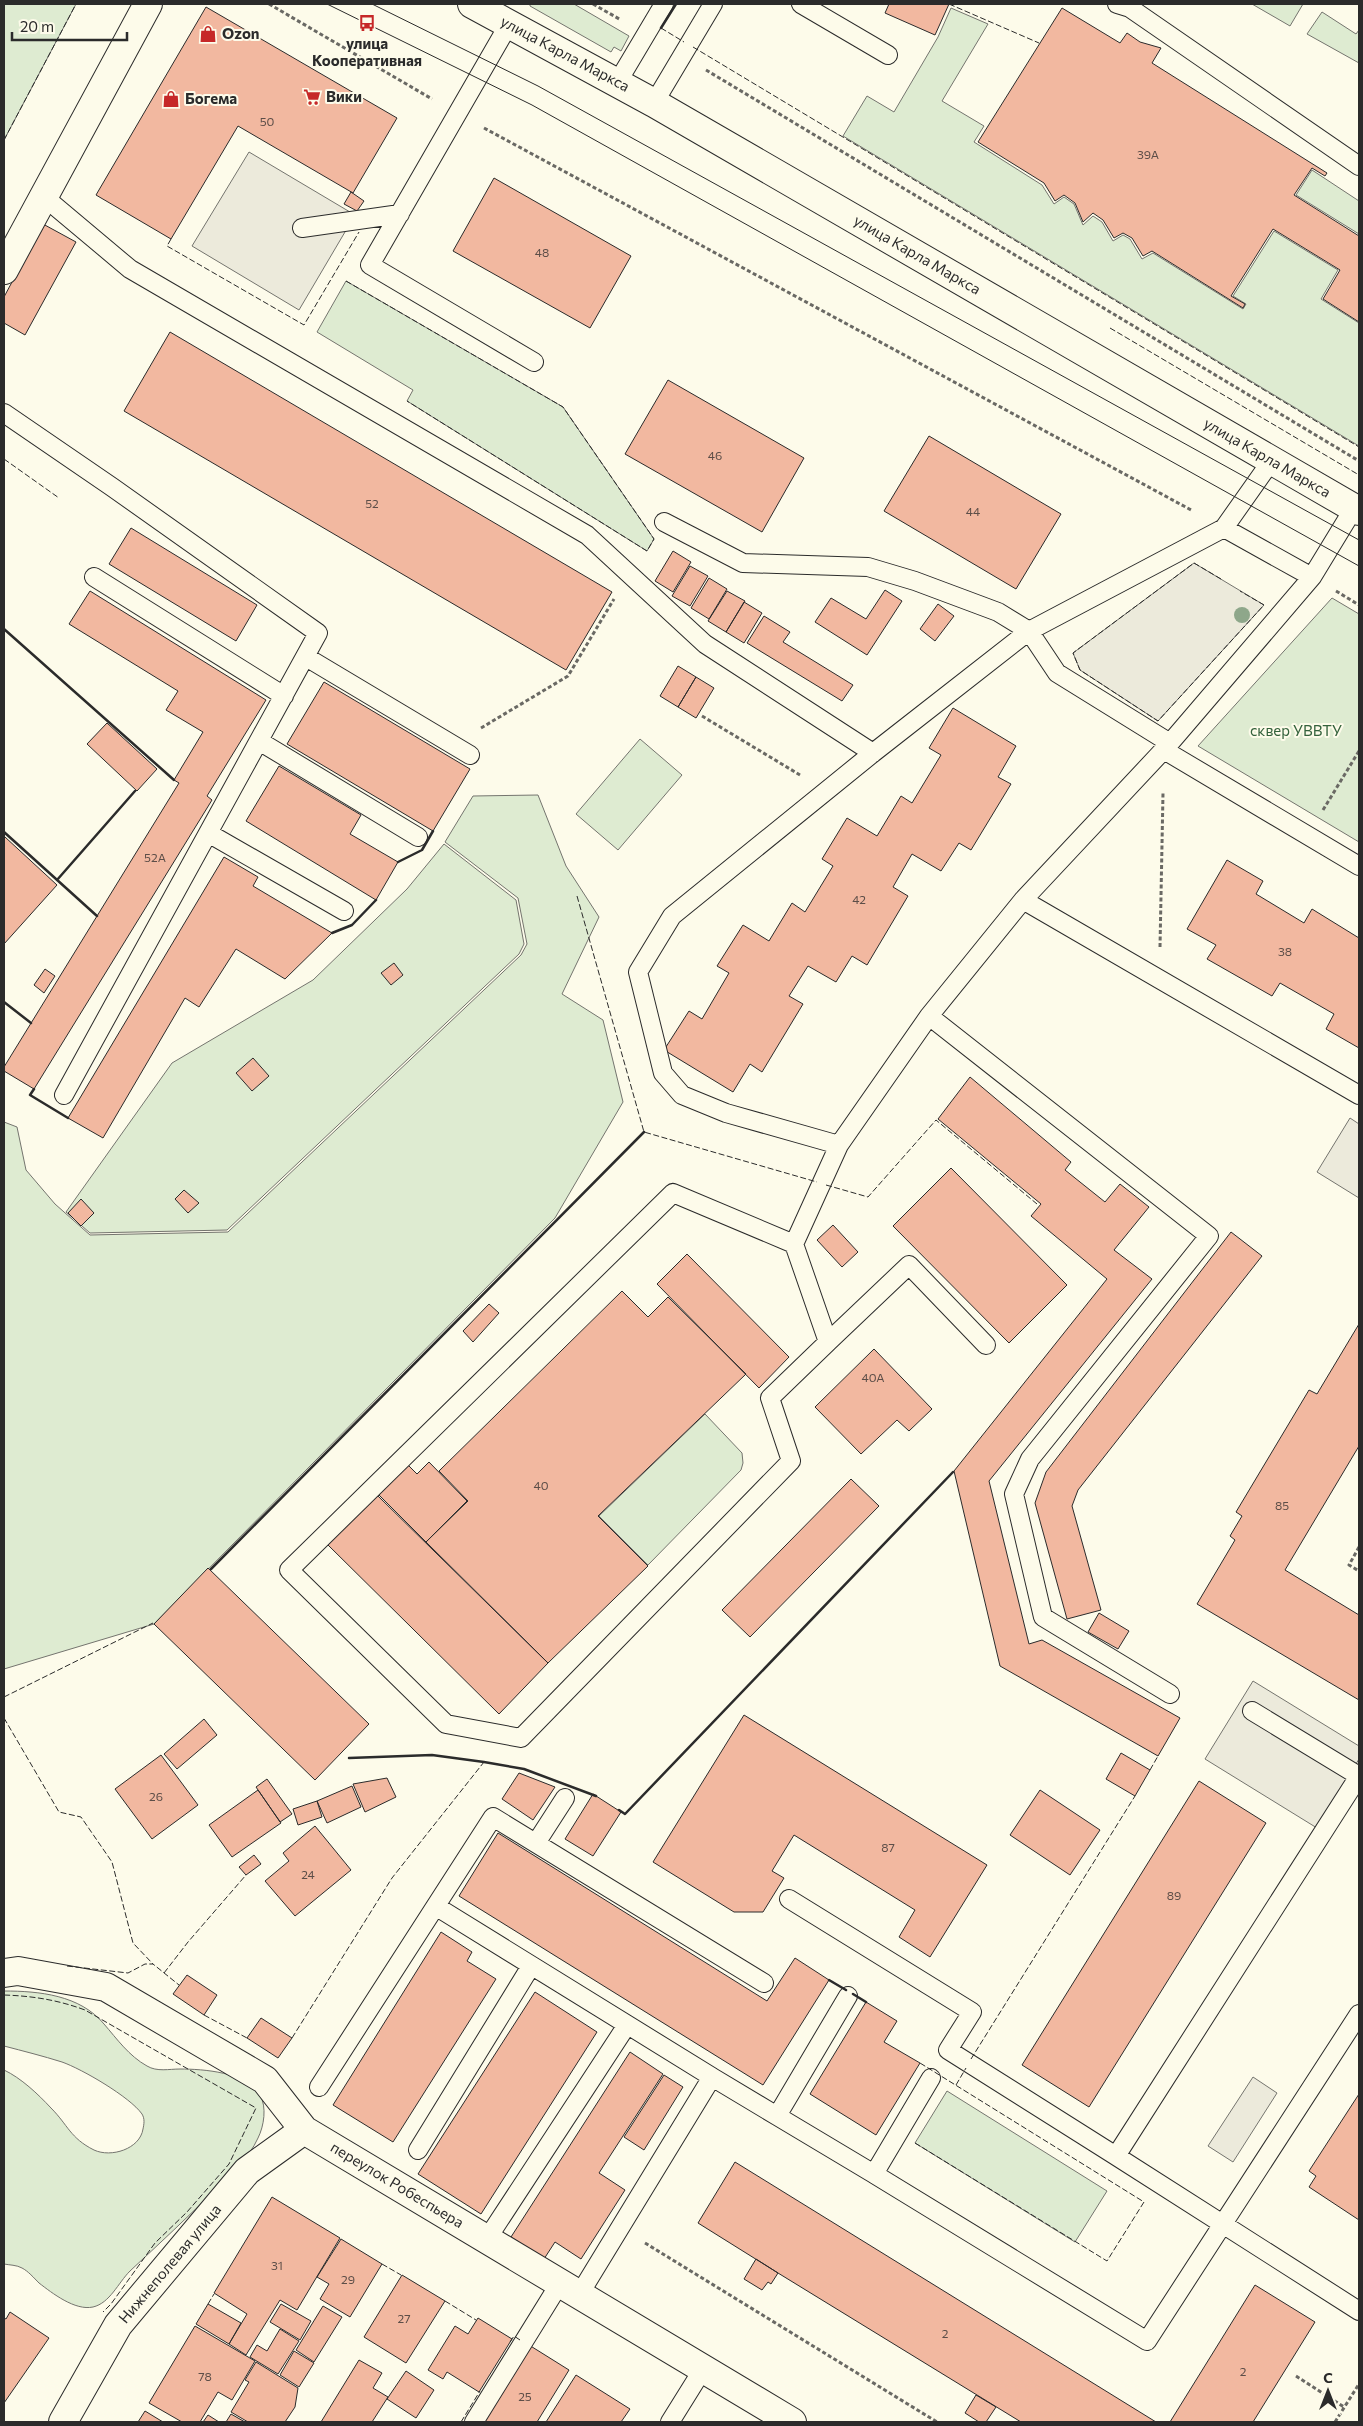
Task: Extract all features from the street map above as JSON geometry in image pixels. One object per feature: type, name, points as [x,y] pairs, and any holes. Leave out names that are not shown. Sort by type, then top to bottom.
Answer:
[{"type":"street","points":[[4,270],[148,4]]},
{"type":"street","name":"улица Карла Маркса","points":[[472,4],[654,103],[1357,509]]},
{"type":"street","name":"переулок Робеспьера","points":[[4,1973],[18,1971],[106,1987],[265,2080],[304,2130],[792,2422]]},
{"type":"street","name":"Нижнеполевая улица","points":[[63,2422],[118,2325],[247,2171],[304,2130]]},
{"type":"lane","points":[[617,83],[664,4]]},
{"type":"lane","points":[[654,103],[713,4]]},
{"type":"lane","points":[[801,4],[888,55]]},
{"type":"lane","points":[[1126,5],[1359,166]]},
{"type":"lane","points":[[509,24],[370,265],[534,362]]},
{"type":"lane","points":[[43,196],[130,269],[587,535],[706,644],[873,753]]},
{"type":"lane","points":[[302,228],[400,214]]},
{"type":"lane","points":[[4,413],[112,487],[318,634],[64,1095]]},
{"type":"lane","points":[[839,1145],[726,1113],[682,1095],[663,1074],[638,972],[672,916],[825,791],[1029,631],[1224,528],[1272,460]]},
{"type":"lane","points":[[828,1342],[794,1244],[839,1145],[928,1016],[1023,900],[1167,747],[1312,577],[1357,509]]},
{"type":"lane","points":[[664,522],[743,563],[868,567],[915,581],[998,612],[1029,631],[1057,673],[1167,747],[1359,866]]},
{"type":"lane","points":[[1224,528],[1312,577]]},
{"type":"lane","points":[[94,577],[284,696]]},
{"type":"lane","points":[[306,657],[466,753]]},
{"type":"lane","points":[[259,741],[418,837]]},
{"type":"lane","points":[[208,833],[344,910]]},
{"type":"lane","points":[[1023,900],[1359,1095]]},
{"type":"lane","points":[[928,1016],[1209,1236],[1030,1459],[1014,1494],[1043,1617],[1170,1694]]},
{"type":"lane","points":[[794,1244],[673,1193],[289,1570],[446,1724],[521,1738],[790,1461],[770,1398],[909,1265],[986,1345]]},
{"type":"lane","points":[[1116,2156],[1359,1776],[1252,1711]]},
{"type":"lane","points":[[536,1843],[565,1798]]},
{"type":"lane","points":[[319,2087],[493,1817],[764,1983]]},
{"type":"lane","points":[[789,1899],[972,2012],[948,2050],[1359,2311]]},
{"type":"lane","points":[[437,1906],[627,2025],[1148,2341],[1359,2014]]},
{"type":"lane","points":[[418,2150],[531,1966]]},
{"type":"lane","points":[[777,2116],[848,1996]]},
{"type":"lane","points":[[487,2239],[627,2025]]},
{"type":"lane","points":[[474,2422],[569,2289],[621,2228],[712,2076]]},
{"type":"lane","points":[[874,2174],[931,2078]]},
{"type":"lane","points":[[670,2422],[703,2369]]},
{"type":"path","points":[[268,4],[457,113],[1224,528]]},
{"type":"path","points":[[593,4],[646,35]]},
{"type":"path","points":[[682,56],[1359,461]]},
{"type":"path","points":[[466,753],[473,733],[568,676],[629,573]]},
{"type":"path","points":[[702,716],[825,791]]},
{"type":"path","points":[[1159,978],[1167,747]]},
{"type":"path","points":[[1308,836],[1359,751]]},
{"type":"path","points":[[1354,760],[1359,760]]},
{"type":"path","points":[[1359,1547],[1349,1565],[1359,1571]]},
{"type":"path","points":[[621,2228],[937,2422]]},
{"type":"path","points":[[1296,2376],[1344,2407]]},
{"type":"path","points":[[1335,2422],[1359,2384]]},
{"type":"green space","points":[[4,4],[76,4],[4,140]]},
{"type":"green space","points":[[530,4],[574,4],[629,36],[621,51],[614,47],[611,52],[530,6]]},
{"type":"green space","points":[[1252,4],[1303,4],[1290,26]]},
{"type":"green space","points":[[951,8],[988,24],[942,101],[984,126],[974,142],[1042,185],[1054,204],[1064,197],[1074,204],[1083,225],[1093,216],[1102,222],[1113,241],[1123,235],[1130,239],[1142,259],[1153,253],[1243,309],[1246,304],[1233,296],[1274,231],[1338,270],[1321,299],[1359,323],[1359,446],[843,136],[867,96],[894,112],[938,37]]},
{"type":"green space","points":[[1322,12],[1356,34],[1359,30],[1359,63],[1307,34]]},
{"type":"green space","points":[[1312,170],[1359,201],[1359,234],[1296,195]]},
{"type":"green space","points":[[346,281],[563,407],[654,539],[647,551],[407,401],[413,390],[317,332]]},
{"type":"green space","name":"сквер УВВТУ","points":[[1332,598],[1359,614],[1359,842],[1198,746]]},
{"type":"green space","points":[[640,739],[682,775],[618,850],[576,814]]},
{"type":"green space","points":[[538,795],[566,866],[599,917],[562,994],[603,1020],[623,1102],[555,1218],[154,1624],[4,1669],[4,1122],[17,1127],[26,1170],[55,1204],[90,1235],[228,1232],[521,955],[527,944],[518,898],[445,842],[473,796]]},
{"type":"green space","points":[[444,844],[516,900],[524,944],[519,954],[227,1230],[90,1233],[66,1212],[172,1063],[313,980],[407,889]]},
{"type":"green space","points":[[705,1414],[742,1453],[743,1463],[741,1470],[648,1565],[599,1516]]},
{"type":"green space","points":[[4,1991],[45,1994],[71,2001],[94,2014],[129,2052],[147,2066],[159,2070],[190,2069],[224,2073],[245,2081],[254,2087],[262,2100],[264,2116],[262,2128],[245,2159],[130,2271],[109,2297],[93,2307],[86,2308],[71,2304],[50,2292],[24,2269],[4,2264],[4,2070],[17,2077],[35,2092],[57,2114],[74,2136],[94,2150],[108,2153],[131,2147],[141,2136],[144,2118],[136,2107],[127,2100],[105,2084],[81,2071],[62,2062],[4,2046]]},
{"type":"green space","points":[[947,2091],[1107,2191],[1075,2242],[915,2143]]},
{"type":"shaded area","points":[[249,152],[355,215],[299,310],[192,246]]},
{"type":"shaded area","points":[[1194,563],[1264,605],[1158,721],[1080,670],[1073,653]]},
{"type":"shaded area","points":[[1350,1118],[1359,1124],[1359,1198],[1317,1172]]},
{"type":"shaded area","points":[[1253,1681],[1359,1746],[1359,1759],[1317,1828],[1205,1759]]},
{"type":"shaded area","points":[[1253,2077],[1277,2093],[1233,2162],[1208,2146]]},
{"type":"building","points":[[889,4],[949,4],[935,35],[885,13]]},
{"type":"building","points":[[206,7],[397,118],[353,193],[238,126],[171,239],[96,195]]},
{"type":"building","points":[[1062,8],[1120,43],[1127,33],[1140,42],[1161,48],[1152,63],[1327,173],[1325,176],[1312,168],[1294,195],[1359,236],[1359,322],[1323,299],[1340,270],[1273,229],[1231,296],[1245,304],[1243,308],[1152,251],[1143,256],[1132,238],[1123,233],[1114,238],[1103,220],[1093,213],[1083,222],[1075,203],[1064,195],[1055,201],[1044,183],[978,142]]},
{"type":"building","points":[[494,178],[631,256],[590,328],[453,251]]},
{"type":"building","points":[[351,192],[364,201],[357,211],[344,204]]},
{"type":"building","points":[[43,224],[76,242],[25,335],[4,323],[4,297]]},
{"type":"building","points":[[170,332],[612,592],[566,670],[124,411]]},
{"type":"building","points":[[668,380],[804,458],[762,532],[625,454]]},
{"type":"building","points":[[929,436],[1061,514],[1016,589],[884,511]]},
{"type":"building","points":[[131,528],[257,605],[236,641],[109,564]]},
{"type":"building","points":[[673,551],[691,562],[673,592],[655,581]]},
{"type":"building","points":[[690,566],[708,576],[690,606],[672,596]]},
{"type":"building","points":[[709,578],[727,589],[709,619],[691,608]]},
{"type":"building","points":[[885,590],[902,601],[867,655],[815,622],[831,598],[866,619]]},
{"type":"building","points":[[90,591],[266,700],[207,796],[212,800],[34,1089],[4,1071],[4,1067],[179,783],[174,780],[203,732],[166,710],[178,691],[69,624]]},
{"type":"building","points":[[727,591],[745,601],[726,632],[708,621]]},
{"type":"building","points":[[744,602],[762,613],[744,643],[726,632]]},
{"type":"building","points":[[938,604],[954,616],[935,641],[920,629]]},
{"type":"building","points":[[764,616],[790,632],[783,642],[853,685],[842,701],[747,643]]},
{"type":"building","points":[[678,666],[696,677],[678,707],[660,696]]},
{"type":"building","points":[[696,677],[714,688],[696,718],[678,707]]},
{"type":"building","points":[[324,682],[470,769],[433,831],[287,744]]},
{"type":"building","points":[[953,708],[1016,746],[998,777],[1011,784],[971,850],[959,843],[941,871],[912,854],[893,887],[908,896],[867,965],[852,956],[836,982],[808,966],[789,996],[803,1004],[762,1072],[750,1064],[733,1092],[664,1050],[689,1011],[702,1019],[729,973],[717,966],[743,925],[769,941],[792,903],[805,912],[833,866],[822,859],[847,818],[877,836],[901,796],[912,803],[941,755],[929,748]]},
{"type":"building","points":[[107,723],[157,769],[137,791],[87,744]]},
{"type":"building","points":[[279,766],[361,815],[350,834],[398,862],[376,900],[246,821]]},
{"type":"building","points":[[5,837],[57,885],[4,944],[4,839]]},
{"type":"building","points":[[224,857],[258,877],[253,886],[332,933],[285,979],[236,949],[199,1007],[185,998],[103,1138],[68,1118]]},
{"type":"building","points":[[1227,860],[1263,881],[1256,894],[1304,923],[1312,909],[1359,938],[1359,1048],[1326,1029],[1334,1014],[1280,983],[1272,996],[1207,959],[1216,945],[1187,929]]},
{"type":"building","points":[[394,963],[403,975],[391,985],[381,973]]},
{"type":"building","points":[[45,969],[55,976],[44,993],[34,985]]},
{"type":"building","points":[[253,1058],[269,1076],[252,1091],[236,1073]]},
{"type":"building","points":[[970,1077],[1071,1162],[1065,1170],[1105,1202],[1120,1184],[1149,1207],[1114,1250],[1152,1279],[989,1481],[1029,1644],[1042,1640],[1180,1718],[1158,1756],[1000,1666],[954,1471],[1107,1279],[1031,1216],[1041,1204],[938,1119]]},
{"type":"building","points":[[951,1168],[1067,1285],[1009,1343],[893,1226]]},
{"type":"building","points":[[184,1190],[199,1203],[188,1213],[175,1199]]},
{"type":"building","points":[[81,1199],[94,1213],[81,1226],[68,1213]]},
{"type":"building","points":[[833,1225],[858,1252],[842,1267],[817,1240]]},
{"type":"building","points":[[1231,1232],[1262,1256],[1078,1490],[1072,1506],[1101,1610],[1067,1619],[1035,1503],[1046,1472]]},
{"type":"building","points":[[687,1254],[789,1357],[759,1388],[657,1284]]},
{"type":"building","points":[[622,1291],[648,1317],[668,1297],[746,1374],[598,1516],[648,1566],[548,1663],[426,1542],[468,1501],[439,1471]]},
{"type":"building","points":[[489,1304],[499,1313],[473,1342],[463,1331]]},
{"type":"building","points":[[1359,1324],[1359,1446],[1285,1570],[1359,1615],[1359,1700],[1197,1604],[1235,1540],[1230,1536],[1242,1516],[1236,1512],[1309,1390],[1317,1394]]},
{"type":"building","points":[[874,1349],[932,1409],[909,1431],[897,1420],[861,1454],[815,1407]]},
{"type":"building","points":[[429,1462],[467,1501],[426,1542],[377,1493],[406,1463],[417,1474]]},
{"type":"building","points":[[851,1479],[879,1506],[750,1637],[722,1610]]},
{"type":"building","points":[[377,1495],[548,1663],[499,1714],[328,1545]]},
{"type":"building","points":[[208,1568],[369,1724],[315,1780],[154,1624]]},
{"type":"building","points":[[1099,1613],[1129,1631],[1118,1649],[1088,1632]]},
{"type":"building","points":[[744,1715],[987,1865],[930,1957],[899,1937],[915,1910],[794,1835],[772,1871],[784,1878],[763,1912],[734,1912],[653,1862]]},
{"type":"building","points":[[204,1719],[217,1735],[177,1769],[164,1754]]},
{"type":"building","points":[[1121,1753],[1150,1770],[1135,1796],[1106,1779]]},
{"type":"building","points":[[161,1755],[198,1805],[152,1839],[115,1789]]},
{"type":"building","points":[[519,1773],[555,1787],[533,1820],[502,1799]]},
{"type":"building","points":[[387,1778],[396,1797],[365,1812],[353,1784]]},
{"type":"building","points":[[267,1779],[292,1814],[280,1822],[256,1787]]},
{"type":"building","points":[[1199,1781],[1266,1823],[1089,2107],[1022,2065]]},
{"type":"building","points":[[352,1786],[361,1807],[327,1823],[317,1801]]},
{"type":"building","points":[[258,1790],[281,1823],[232,1857],[209,1825]]},
{"type":"building","points":[[1040,1790],[1100,1830],[1070,1875],[1010,1835]]},
{"type":"building","points":[[593,1794],[621,1812],[593,1856],[565,1839]]},
{"type":"building","points":[[317,1801],[322,1817],[298,1825],[293,1809]]},
{"type":"building","points":[[315,1826],[351,1870],[295,1916],[265,1881],[289,1861],[283,1853]]},
{"type":"building","points":[[498,1833],[767,2001],[795,1958],[829,1980],[763,2085],[459,1896]]},
{"type":"building","points":[[254,1855],[261,1864],[246,1875],[239,1867]]},
{"type":"building","points":[[441,1932],[472,1952],[467,1961],[496,1979],[393,2142],[333,2105]]},
{"type":"building","points":[[187,1975],[217,1995],[204,2015],[173,1994]]},
{"type":"building","points":[[535,1992],[597,2032],[481,2214],[418,2174]]},
{"type":"building","points":[[866,2002],[897,2021],[884,2042],[920,2063],[876,2135],[810,2094]]},
{"type":"building","points":[[261,2018],[292,2038],[278,2058],[247,2038]]},
{"type":"building","points":[[630,2052],[663,2074],[599,2173],[625,2190],[581,2259],[555,2242],[544,2259],[511,2237]]},
{"type":"building","points":[[664,2075],[683,2087],[644,2150],[624,2137]]},
{"type":"building","points":[[1359,2094],[1359,2220],[1309,2187],[1316,2176],[1309,2171]]},
{"type":"building","points":[[735,2162],[1156,2422],[1021,2422],[778,2273],[698,2223]]},
{"type":"building","points":[[272,2197],[340,2238],[297,2310],[280,2300],[246,2355],[229,2344],[247,2314],[214,2293]]},
{"type":"building","points":[[341,2239],[382,2264],[350,2317],[320,2299],[329,2284],[317,2277]]},
{"type":"building","points":[[756,2259],[778,2273],[771,2284],[768,2282],[762,2290],[744,2279]]},
{"type":"building","points":[[402,2275],[445,2301],[406,2363],[364,2337]]},
{"type":"building","points":[[1255,2285],[1315,2322],[1253,2422],[1170,2422]]},
{"type":"building","points":[[208,2304],[241,2323],[229,2344],[196,2324]]},
{"type":"building","points":[[281,2304],[311,2321],[300,2340],[270,2322]]},
{"type":"building","points":[[323,2306],[342,2317],[314,2362],[296,2350]]},
{"type":"building","points":[[10,2312],[49,2338],[4,2403],[4,2318],[6,2319]]},
{"type":"building","points":[[478,2318],[512,2339],[479,2392],[447,2372],[443,2379],[428,2370],[455,2326],[468,2334]]},
{"type":"building","points":[[195,2326],[255,2361],[232,2400],[218,2392],[200,2422],[182,2422],[149,2403]]},
{"type":"building","points":[[280,2329],[299,2341],[278,2374],[250,2357],[257,2345],[267,2351]]},
{"type":"building","points":[[529,2345],[569,2370],[537,2422],[480,2422]]},
{"type":"building","points":[[294,2351],[314,2363],[299,2387],[280,2375]]},
{"type":"building","points":[[359,2360],[382,2373],[373,2388],[388,2397],[372,2422],[321,2422]]},
{"type":"building","points":[[256,2362],[298,2388],[295,2407],[285,2422],[248,2422],[231,2412],[249,2382],[245,2380]]},
{"type":"building","points":[[406,2371],[434,2390],[416,2418],[387,2399]]},
{"type":"building","points":[[576,2375],[630,2409],[621,2422],[546,2422]]},
{"type":"building","points":[[976,2395],[996,2407],[986,2422],[979,2422],[965,2413]]},
{"type":"building","points":[[145,2411],[163,2422],[138,2422]]},
{"type":"building","points":[[231,2414],[245,2422],[226,2422]]},
{"type":"building","points":[[208,2415],[219,2422],[203,2422]]},
{"type":"tram line","points":[[327,4],[532,105],[1359,566]]},
{"type":"tram line","points":[[372,4],[538,86],[1359,540]]},
{"type":"fence","points":[[4,140],[76,4]]},
{"type":"fence","points":[[949,4],[1039,43]]},
{"type":"fence","points":[[661,28],[684,42]]},
{"type":"fence","points":[[693,47],[1359,447]]},
{"type":"fence","points":[[171,239],[167,246],[304,325],[359,232]]},
{"type":"fence","points":[[346,281],[563,407],[654,539],[647,551],[407,401]]},
{"type":"fence","points":[[1110,328],[1359,475]]},
{"type":"fence","points":[[4,459],[59,498]]},
{"type":"fence","points":[[1221,579],[1194,563],[1073,653],[1080,670],[1158,721],[1264,605],[1240,591]]},
{"type":"fence","points":[[577,896],[644,1132],[817,1182]]},
{"type":"fence","points":[[826,1185],[868,1197],[936,1120],[1037,1204]]},
{"type":"fence","points":[[4,1697],[153,1623]]},
{"type":"fence","points":[[4,1718],[59,1812],[81,1817],[112,1862],[133,1943],[153,1964]]},
{"type":"fence","points":[[1150,1770],[1158,1756]]},
{"type":"fence","points":[[292,2038],[392,1878],[484,1762]]},
{"type":"fence","points":[[971,2059],[1135,1796]]},
{"type":"fence","points":[[164,1973],[246,1875]]},
{"type":"fence","points":[[67,1966],[128,1973],[145,1964],[153,1964],[179,1985]]},
{"type":"fence","points":[[4,1995],[45,1999],[85,2010],[256,2108],[229,2164],[187,2212],[155,2243],[111,2304],[103,2312]]},
{"type":"fence","points":[[204,2015],[247,2038]]},
{"type":"fence","points":[[915,2143],[1107,2261],[1144,2202],[920,2063]]},
{"type":"fence","points":[[956,2085],[966,2068]]},
{"type":"fence","points":[[382,2264],[401,2275]]},
{"type":"fence","points":[[208,2304],[214,2294]]},
{"type":"fence","points":[[445,2301],[476,2320]]},
{"type":"fence","points":[[510,2342],[514,2336],[520,2340]]},
{"type":"fence","points":[[461,2422],[480,2391]]},
{"type":"wall","points":[[661,28],[676,4]]},
{"type":"wall","points":[[4,629],[174,780]]},
{"type":"wall","points":[[57,880],[135,791]]},
{"type":"wall","points":[[398,862],[422,850],[433,831]]},
{"type":"wall","points":[[4,832],[97,916]]},
{"type":"wall","points":[[332,933],[352,925],[376,900]]},
{"type":"wall","points":[[4,1002],[31,1023]]},
{"type":"wall","points":[[34,1089],[30,1095],[68,1118]]},
{"type":"wall","points":[[211,1569],[644,1132]]},
{"type":"wall","points":[[619,1810],[625,1814],[953,1472]]},
{"type":"wall","points":[[349,1758],[432,1755],[484,1762],[524,1769],[596,1796]]},
{"type":"wall","points":[[829,1980],[846,1990]]},
{"type":"wall","points":[[853,1994],[866,2002]]},
{"type":"place","name":"улица Кооперативная","points":[[367,23]]},
{"type":"place","name":"Ozon","points":[[208,34]]},
{"type":"place","name":"Вики","points":[[312,97]]},
{"type":"place","name":"Богема","points":[[171,99]]}]
